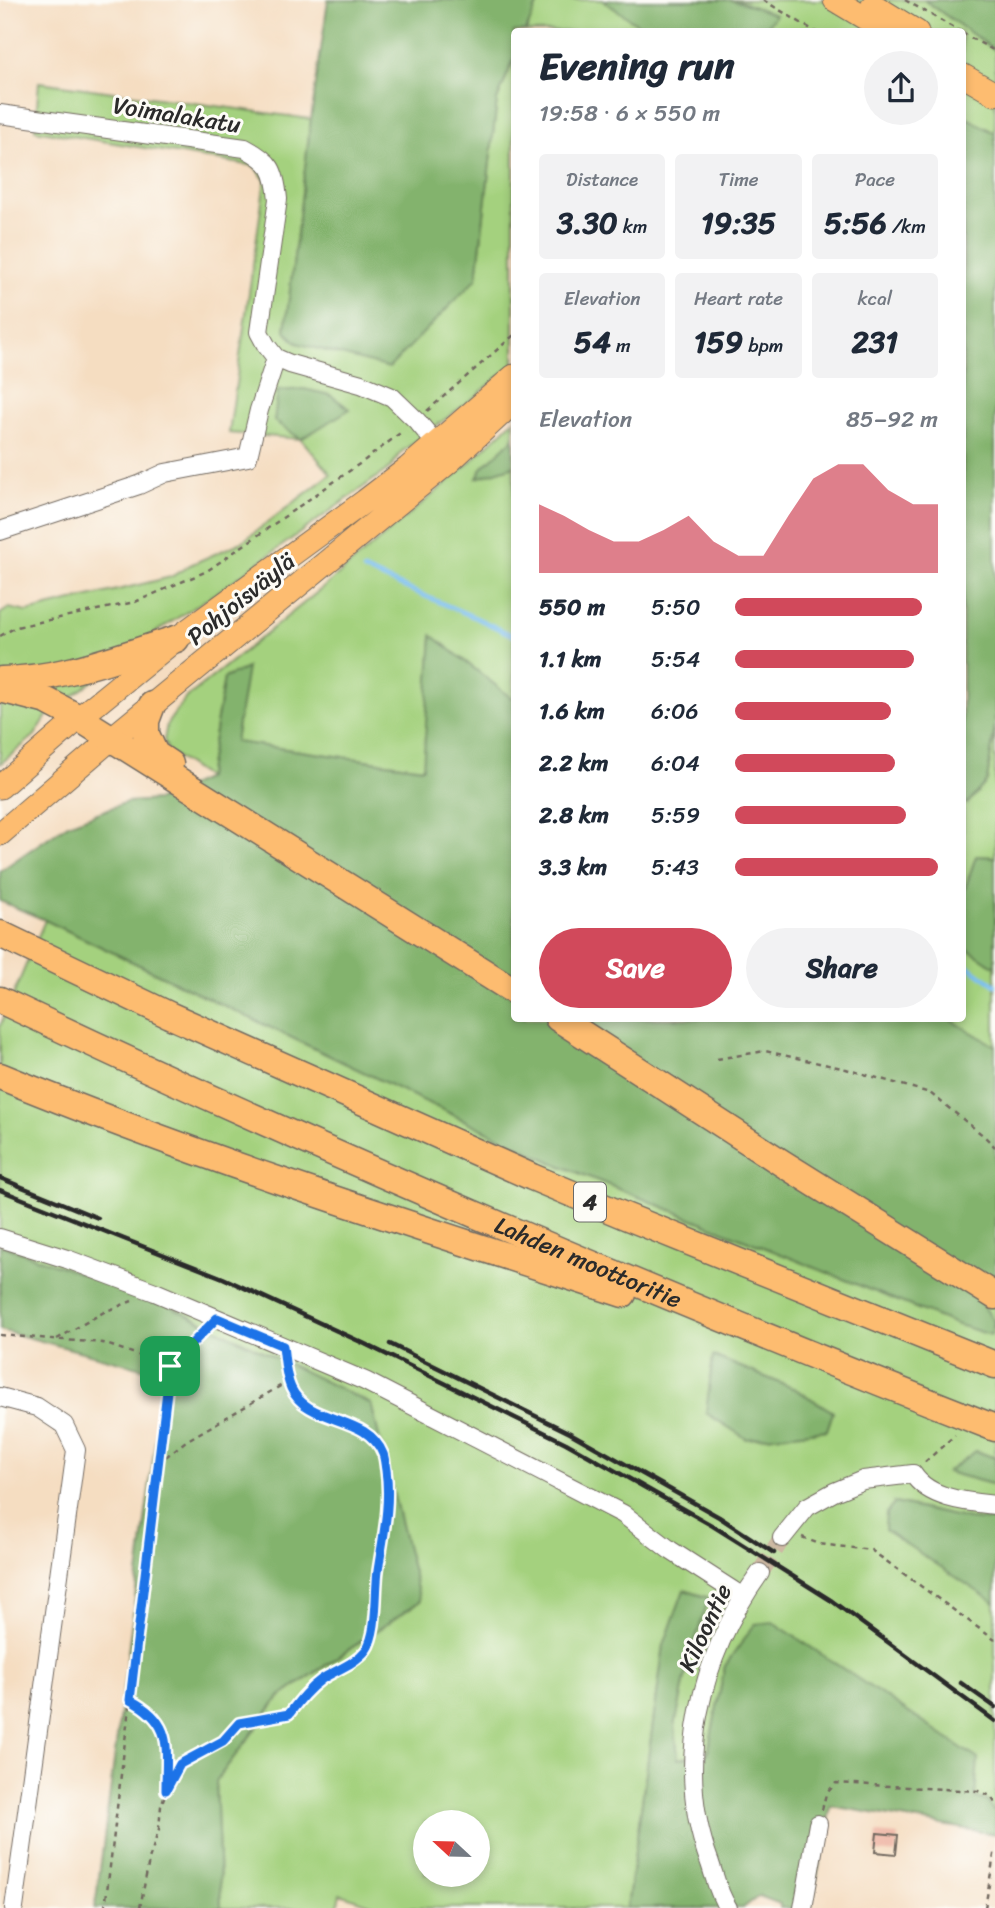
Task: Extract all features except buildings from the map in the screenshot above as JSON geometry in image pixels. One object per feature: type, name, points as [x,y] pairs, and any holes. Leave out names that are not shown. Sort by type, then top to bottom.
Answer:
[{"type":"highway","points":[[0,680],[52,676],[176,639]]},
{"type":"highway","points":[[0,689],[47,701],[79,718],[511,989]]},
{"type":"highway","points":[[152,705],[146,721],[146,734],[155,754],[177,769],[192,788]]},
{"type":"highway","name":"4","points":[[0,934],[191,1025],[613,1212],[995,1365]]},
{"type":"highway","name":"Lahden moottoritie","points":[[0,1000],[184,1086],[510,1230],[827,1362],[995,1428]]},
{"type":"highway","points":[[564,1022],[995,1296]]},
{"type":"highway","points":[[0,1076],[296,1187],[827,1362]]},
{"type":"highway","points":[[0,1090],[110,1119]]},
{"type":"main road","points":[[835,0],[897,25]]},
{"type":"main road","points":[[864,0],[897,25]]},
{"type":"main road","points":[[966,61],[995,78]]},
{"type":"main road","points":[[966,77],[995,94]]},
{"type":"main road","name":"Pohjoisväylä","points":[[0,834],[443,452],[511,379]]},
{"type":"main road","name":"Pohjoisväylä","points":[[0,787],[176,639],[365,501],[443,452],[511,404]]},
{"type":"street","name":"Voimalakatu","points":[[0,114],[245,149],[264,159],[276,178],[278,199],[259,332],[276,358]]},
{"type":"street","points":[[0,531],[139,485],[165,473],[248,457],[259,410],[276,358],[361,384],[391,397],[443,452]]},
{"type":"street","points":[[0,1238],[67,1259],[155,1292],[365,1381],[623,1514],[670,1550],[743,1597]]},
{"type":"street","points":[[0,1397],[37,1407],[64,1426],[76,1450],[14,1908]]},
{"type":"street","points":[[785,1534],[807,1507],[863,1480],[913,1474],[919,1483],[954,1500],[995,1506]]},
{"type":"street","name":"Kiloontie","points":[[728,1908],[705,1851],[694,1797],[693,1750],[699,1707],[710,1666],[743,1597],[760,1573]]},
{"type":"street","points":[[803,1908],[818,1824]]},
{"type":"path","points":[[763,0],[809,28]]},
{"type":"path","points":[[897,25],[925,28]]},
{"type":"path","points":[[966,34],[995,51]]},
{"type":"path","points":[[0,636],[16,626],[135,602],[207,571],[416,421],[511,338]]},
{"type":"path","points":[[718,1059],[765,1051],[846,1069],[930,1093],[995,1147]]},
{"type":"path","points":[[57,1339],[104,1312],[155,1292]]},
{"type":"path","points":[[105,1908],[170,1366],[217,1318]]},
{"type":"path","points":[[0,1335],[103,1343],[170,1366]]},
{"type":"path","points":[[140,1908],[144,1881],[159,1829],[161,1806],[180,1764],[223,1741],[239,1723],[289,1714],[306,1691],[345,1667],[366,1649],[375,1629],[376,1590],[387,1506],[384,1454],[371,1435],[306,1406],[291,1390],[283,1346]]},
{"type":"path","points":[[158,1463],[186,1441],[289,1381]]},
{"type":"path","points":[[913,1474],[954,1435]]},
{"type":"path","points":[[785,1534],[819,1544],[871,1550],[995,1640]]},
{"type":"path","points":[[130,1700],[146,1709],[160,1726],[168,1749],[166,1790]]},
{"type":"path","points":[[818,1824],[826,1794],[836,1783],[978,1791],[993,1797],[995,1803]]},
{"type":"path","points":[[985,1908],[995,1849]]},
{"type":"green space","points":[[328,0],[539,0],[527,28],[511,28],[511,65],[497,100],[477,278],[389,368],[297,343],[285,331]]},
{"type":"green space","points":[[539,0],[602,0],[644,28],[528,28]]},
{"type":"green space","points":[[602,0],[730,0],[776,15],[765,28],[644,28]]},
{"type":"green space","points":[[730,0],[924,0],[964,28],[765,28],[775,16]]},
{"type":"green space","points":[[924,0],[995,0],[995,50]]},
{"type":"green space","points":[[966,30],[995,50],[995,133],[966,118]]},
{"type":"green space","points":[[511,65],[511,367],[400,453],[391,467],[222,589],[159,630],[47,716],[35,735],[0,764],[0,614],[9,608],[27,612],[171,577],[190,565],[242,542],[331,474],[301,439],[229,433],[265,180],[254,166],[35,130],[39,82],[311,119],[285,331],[477,278],[497,100]]},
{"type":"green space","points":[[966,118],[995,133],[995,725],[987,781],[967,804]]},
{"type":"green space","points":[[304,389],[330,395],[350,409],[301,439],[274,421],[278,391]]},
{"type":"green space","points":[[511,423],[511,441],[482,468],[478,477],[511,467],[511,698],[432,636],[424,768],[235,742],[246,669],[224,678],[207,778],[168,751],[164,740],[167,724],[185,699],[325,586],[464,468]]},
{"type":"green space","points":[[511,441],[511,467],[477,478],[482,468]]},
{"type":"green space","points":[[432,635],[511,698],[511,1022],[954,1022],[995,1046],[995,1277],[980,1300],[994,1322],[991,1335],[958,1325],[554,1163],[0,901],[0,871],[68,824],[127,802],[158,800],[207,778],[224,678],[247,668],[235,742],[423,768]]},
{"type":"green space","points":[[995,725],[995,857],[976,856],[966,886],[966,803],[987,781]]},
{"type":"green space","points":[[976,856],[995,857],[995,967],[966,948],[966,886]]},
{"type":"green space","points":[[45,920],[554,1163],[958,1325],[980,1300],[995,1277],[995,1458],[976,1451],[948,1472],[995,1485],[995,1521],[968,1519],[895,1503],[982,1594],[995,1603],[995,1811],[725,1666],[708,1753],[678,1759],[675,1726],[689,1659],[709,1598],[684,1590],[664,1645],[627,1908],[382,1908],[340,1894],[337,1908],[221,1908],[216,1781],[279,1698],[420,1601],[371,1404],[0,1251],[0,1026]],"holes":[[[713,1356],[795,1389],[833,1412],[827,1430],[747,1439],[707,1413]]]},
{"type":"green space","points":[[966,948],[995,967],[995,1046],[954,1022],[966,1022]]},
{"type":"green space","points":[[0,1245],[166,1304],[371,1404],[420,1601],[279,1697],[216,1781],[221,1908],[95,1908],[164,1374],[0,1330]]},
{"type":"green space","points":[[713,1356],[795,1389],[833,1412],[827,1430],[747,1439],[706,1413]]},
{"type":"green space","points":[[976,1451],[995,1458],[995,1485],[947,1472]]},
{"type":"green space","points":[[895,1503],[968,1519],[995,1521],[995,1603],[885,1530],[886,1513]]},
{"type":"green space","points":[[684,1590],[709,1598],[689,1659],[675,1726],[678,1759],[708,1753],[725,1666],[755,1624],[773,1622],[978,1759],[975,1797],[987,1801],[995,1811],[995,1834],[831,1806],[811,1908],[780,1908],[780,1904],[759,1896],[743,1908],[627,1908],[664,1645]]},
{"type":"waterway","points":[[364,570],[511,635]]},
{"type":"waterway","points":[[966,965],[995,985]]},
{"type":"tunnel","points":[[760,1573],[782,1538]]},
{"type":"railway","points":[[0,1178],[98,1218]]},
{"type":"railway","points":[[0,1190],[223,1278],[363,1343],[566,1443],[713,1526],[832,1601],[995,1721]]},
{"type":"railway","points":[[390,1344],[570,1433],[719,1517],[774,1553]]},
{"type":"railway","points":[[961,1683],[995,1707]]},
{"type":"route","points":[[217,1318],[283,1346],[291,1390],[306,1406],[371,1435],[384,1454],[387,1506],[376,1590],[375,1629],[366,1649],[345,1667],[306,1691],[289,1714],[239,1723],[223,1741],[180,1764],[166,1790],[168,1749],[160,1726],[146,1709],[130,1700],[170,1366],[217,1318]]}]
